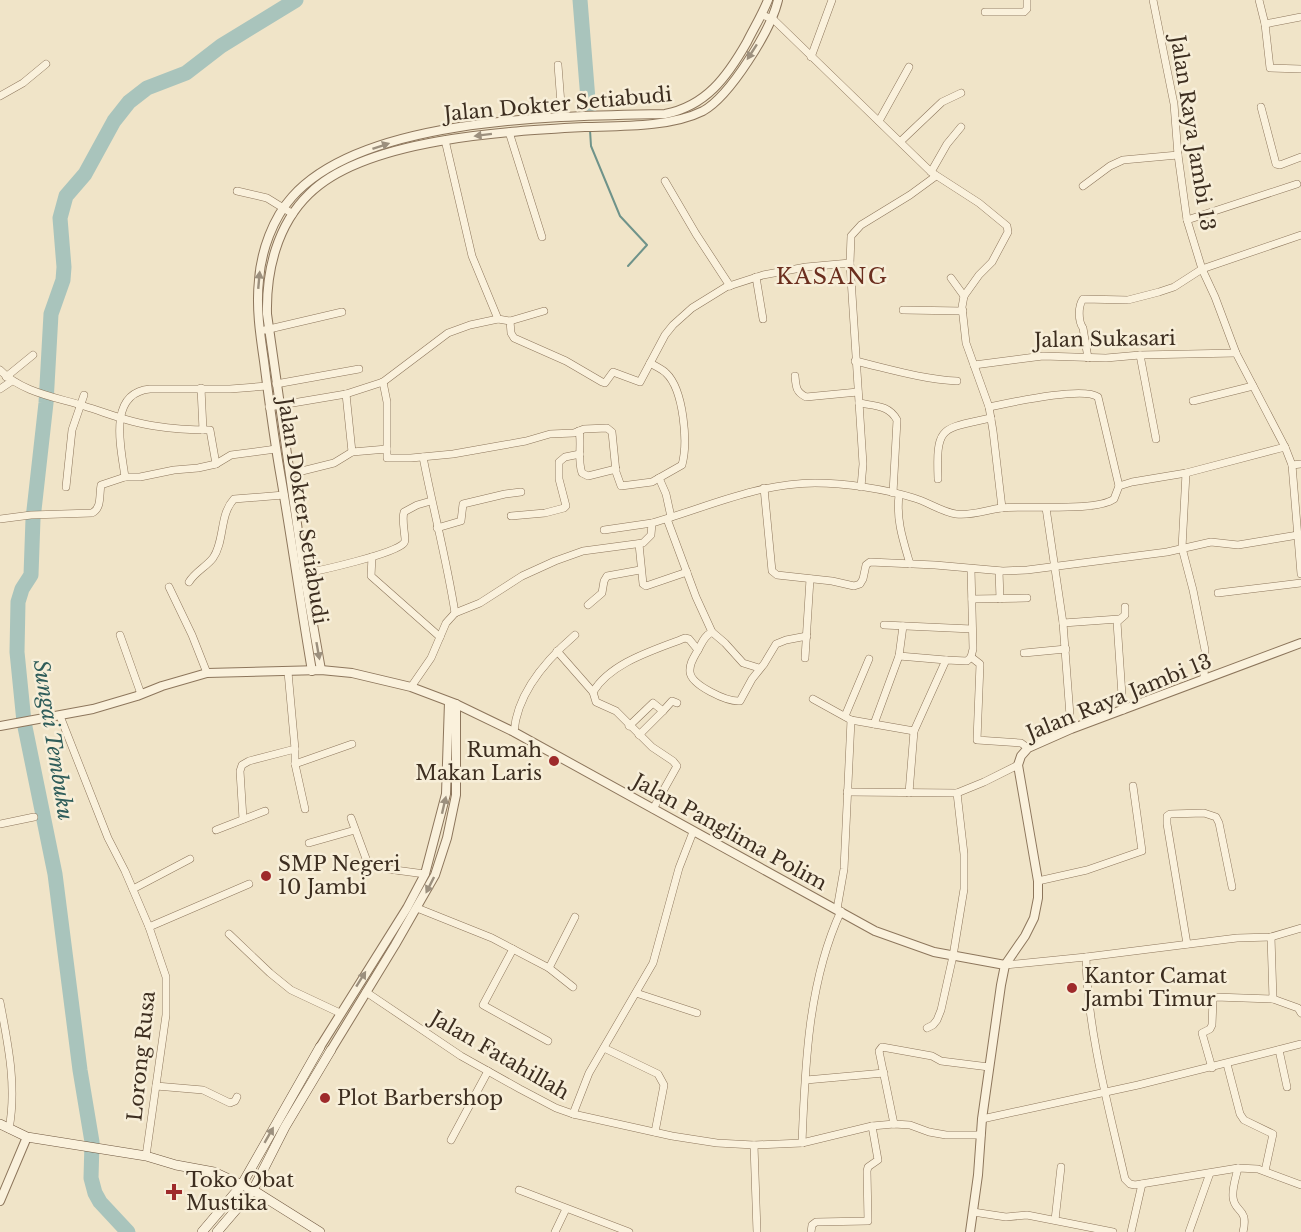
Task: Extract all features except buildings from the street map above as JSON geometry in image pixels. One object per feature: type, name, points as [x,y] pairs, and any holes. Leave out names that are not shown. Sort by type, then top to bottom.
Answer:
[{"type":"main road","points":[[202,1232],[241,1186],[320,1047]]},
{"type":"main road","points":[[217,1232],[253,1190],[275,1146],[331,1050]]},
{"type":"main road","points":[[4,1126],[27,1137],[146,1156],[176,1165],[214,1172],[253,1190],[320,1232]]},
{"type":"street","name":"Jalan Dokter Setiabudi","points":[[733,74],[768,0]]},
{"type":"street","name":"Jalan Dokter Setiabudi","points":[[264,330],[266,298],[273,255],[282,233],[310,192],[335,174],[370,159],[445,140],[509,132],[594,127],[702,111],[713,104],[773,19],[778,0]]},
{"type":"street","points":[[811,57],[832,0]]},
{"type":"street","points":[[985,12],[1024,12],[1027,9],[1027,0]]},
{"type":"street","name":"Jalan Raya Jambi 13","points":[[1153,0],[1174,105],[1187,220],[1202,269],[1236,353],[1292,465],[1301,574]]},
{"type":"street","points":[[1259,0],[1265,24],[1270,68],[1301,69]]},
{"type":"street","points":[[762,15],[773,19],[933,174],[979,203],[1007,226],[1008,232],[992,262],[978,275],[964,296],[963,311],[966,343],[991,418],[998,458],[1002,508]]},
{"type":"street","points":[[1265,24],[1301,17]]},
{"type":"street","points":[[0,96],[23,83],[46,64]]},
{"type":"street","points":[[558,65],[562,117]]},
{"type":"street","points":[[879,121],[909,67]]},
{"type":"street","points":[[901,141],[942,102],[961,93]]},
{"type":"street","points":[[1261,107],[1276,164],[1280,165],[1301,158]]},
{"type":"street","name":"Jalan Dokter Setiabudi","points":[[317,670],[276,449],[270,407],[271,385],[258,296],[262,259],[267,240],[284,207],[303,186],[330,166],[394,141],[491,123],[583,116],[678,116]]},
{"type":"street","points":[[861,488],[863,464],[855,361],[850,240],[853,232],[861,225],[910,195],[933,174],[947,144],[961,127]]},
{"type":"street","points":[[509,132],[542,237]]},
{"type":"street","points":[[445,140],[472,256],[498,319]]},
{"type":"street","points":[[1083,186],[1110,166],[1123,160],[1178,155]]},
{"type":"street","points":[[665,181],[730,286]]},
{"type":"street","points":[[1187,220],[1297,184]]},
{"type":"street","points":[[237,191],[267,198],[293,214]]},
{"type":"street","points":[[1088,358],[1081,324],[1080,303],[1083,299],[1128,300],[1164,291],[1202,269],[1301,235]]},
{"type":"street","points":[[510,321],[514,338],[566,361],[602,382],[605,383],[613,372],[639,382],[673,325],[692,309],[730,286],[756,277],[806,267],[850,263]]},
{"type":"street","points":[[756,277],[763,320]]},
{"type":"street","points":[[951,278],[964,296]]},
{"type":"street","points":[[903,310],[963,311]]},
{"type":"street","points":[[270,407],[346,394],[383,382],[447,333],[470,325],[498,319],[510,321],[544,311]]},
{"type":"street","points":[[264,330],[342,312]]},
{"type":"street","name":"Jalan Sukasari","points":[[975,365],[1026,357],[1088,358],[1236,353]]},
{"type":"street","points":[[0,389],[33,355]]},
{"type":"street","points":[[1140,355],[1156,439]]},
{"type":"street","points":[[855,361],[905,375],[957,381]]},
{"type":"street","points":[[383,382],[387,412],[387,458],[453,454],[526,441],[550,434],[574,433],[603,427],[610,429],[621,486],[652,482],[682,465],[685,430],[681,405],[667,374],[650,363]]},
{"type":"street","points":[[125,477],[118,430],[120,418],[132,394],[137,391],[150,388],[230,389],[271,385],[359,369]]},
{"type":"street","points":[[0,370],[9,379],[46,395],[120,418],[152,426],[210,430],[216,464]]},
{"type":"street","points":[[795,376],[796,389],[807,397],[858,392]]},
{"type":"street","name":"Jalan Dokter Setiabudi","points":[[271,385],[280,406],[290,474],[300,574]]},
{"type":"street","points":[[1193,401],[1253,386]]},
{"type":"street","points":[[201,388],[203,430]]},
{"type":"street","points":[[604,530],[652,523],[738,494],[764,488],[814,483],[912,497],[958,514],[1002,508],[1046,508],[1114,499],[1119,486],[1107,442],[1102,411],[1098,397],[1093,393],[1030,399],[988,407]]},
{"type":"street","points":[[346,394],[352,452]]},
{"type":"street","points":[[66,487],[72,430],[84,395]]},
{"type":"street","points":[[859,403],[887,408],[893,412],[897,420],[896,494],[900,529],[910,564]]},
{"type":"street","points":[[938,479],[938,442],[942,433],[956,426],[991,418]]},
{"type":"street","points":[[579,431],[582,473],[585,475],[616,469]]},
{"type":"street","points":[[1119,486],[1186,473],[1285,447]]},
{"type":"street","points":[[0,519],[34,515],[93,513],[99,505],[101,485],[125,477],[140,477],[216,464],[231,455],[276,449]]},
{"type":"street","points":[[290,474],[334,463],[352,452],[387,449]]},
{"type":"street","points":[[511,516],[545,513],[564,508],[566,506],[558,472],[559,462],[565,457],[580,454]]},
{"type":"street","points":[[423,457],[450,578],[455,613]]},
{"type":"street","points":[[1292,465],[1301,464]]},
{"type":"street","points":[[1186,473],[1182,548],[1205,650],[1204,679]]},
{"type":"street","points":[[659,478],[666,494],[670,518],[687,572],[712,632],[742,663],[759,668]]},
{"type":"street","points":[[764,488],[772,571],[777,575],[832,580],[854,586],[860,584],[866,565],[870,562],[999,571],[1167,552],[1211,542],[1238,545],[1298,535]]},
{"type":"street","points":[[437,528],[461,521],[463,504],[521,492]]},
{"type":"street","points":[[189,582],[194,574],[212,559],[219,545],[229,504],[234,499],[284,495]]},
{"type":"street","points":[[300,574],[372,557],[404,543],[401,519],[404,512],[431,501]]},
{"type":"street","points":[[1046,508],[1066,649],[1071,729]]},
{"type":"street","points":[[411,687],[431,658],[446,623],[455,613],[480,603],[522,576],[569,555],[639,544],[648,540],[652,523]]},
{"type":"street","points":[[639,544],[640,570],[643,584],[646,586],[687,572]]},
{"type":"street","points":[[372,557],[371,576],[440,637]]},
{"type":"street","points":[[898,656],[967,661],[971,657],[973,649],[971,569]]},
{"type":"street","points":[[588,605],[602,593],[604,580],[608,576],[640,570]]},
{"type":"street","points":[[999,571],[1000,599]]},
{"type":"street","points":[[805,658],[810,579]]},
{"type":"street","points":[[1218,593],[1301,584]]},
{"type":"street","points":[[169,587],[192,634],[207,674]]},
{"type":"street","points":[[972,599],[1027,598]]},
{"type":"street","points":[[1063,623],[1119,619],[1125,615],[1125,607]]},
{"type":"street","points":[[1119,619],[1117,622],[1123,710]]},
{"type":"street","points":[[884,625],[972,629]]},
{"type":"street","points":[[874,724],[898,656],[903,627]]},
{"type":"street","points":[[712,632],[704,638],[689,669],[690,675],[694,681],[733,701],[740,701],[744,696],[759,668],[776,644],[807,636]]},
{"type":"street","points":[[120,635],[141,694]]},
{"type":"street","points":[[514,732],[519,707],[527,691],[557,651],[574,635]]},
{"type":"street","points":[[593,692],[597,685],[622,665],[674,642],[689,639],[698,650]]},
{"type":"street","name":"Jalan Raya Jambi 13","points":[[1005,965],[1034,918],[1038,898],[1038,881],[1018,765],[1021,756],[1028,748],[1071,729],[1301,643]]},
{"type":"street","points":[[1024,653],[1066,649]]},
{"type":"street","points":[[557,651],[593,692],[596,702],[616,711],[629,726],[677,766],[652,808]]},
{"type":"street","points":[[971,657],[980,664],[977,740],[1021,743],[1028,748]]},
{"type":"street","points":[[802,1143],[814,1004],[839,910],[844,876],[848,718],[869,659]]},
{"type":"street","points":[[909,793],[914,731],[946,660]]},
{"type":"street","name":"Jalan Panglima Polim","points":[[0,726],[93,709],[207,674],[317,670],[352,673],[411,687],[514,732],[875,931],[934,952],[1005,965]]},
{"type":"street","points":[[288,672],[296,764],[305,809]]},
{"type":"street","points":[[813,699],[848,718],[914,731]]},
{"type":"street","points":[[639,735],[672,700],[677,704]]},
{"type":"street","points":[[331,1050],[435,875],[447,838],[456,795],[452,775],[452,703]]},
{"type":"street","points":[[629,726],[653,703],[663,711]]},
{"type":"street","name":"Lorong Rusa","points":[[60,716],[108,838],[149,927],[166,977],[166,1015],[146,1156]]},
{"type":"street","points":[[296,764],[352,744]]},
{"type":"street","points":[[243,819],[240,771],[242,765],[249,761],[295,749]]},
{"type":"street","points":[[847,792],[957,793],[1018,765]]},
{"type":"street","points":[[320,1047],[407,908],[425,874],[452,775]]},
{"type":"street","points":[[1038,881],[1086,870],[1142,851],[1133,786]]},
{"type":"street","points":[[927,1028],[937,1020],[953,956],[964,889],[964,854],[957,793]]},
{"type":"street","points":[[216,830],[265,811]]},
{"type":"street","points":[[1187,944],[1167,816],[1204,813],[1216,817],[1232,887]]},
{"type":"street","points":[[0,824],[34,817]]},
{"type":"street","points":[[351,818],[368,864],[380,868],[425,874]]},
{"type":"street","points":[[309,843],[355,830]]},
{"type":"street","points":[[573,1114],[589,1073],[653,963],[679,868],[693,832]]},
{"type":"street","points":[[436,837],[447,838]]},
{"type":"street","points":[[133,889],[190,859]]},
{"type":"street","points":[[149,927],[249,884]]},
{"type":"street","points":[[417,908],[492,938],[549,968],[573,987]]},
{"type":"street","points":[[549,968],[575,917]]},
{"type":"street","points":[[970,1232],[982,1119],[1005,965],[1237,938],[1271,937],[1301,928]]},
{"type":"street","points":[[229,934],[291,990],[340,1013]]},
{"type":"street","points":[[1271,937],[1273,999]]},
{"type":"street","points":[[513,949],[483,1005],[548,1041]]},
{"type":"street","points":[[1086,957],[1087,988],[1125,1179],[1130,1184],[1142,1184],[1238,1168],[1265,1171],[1301,1185]]},
{"type":"street","name":"Jalan Fatahillah","points":[[366,992],[461,1056],[556,1108],[573,1114],[717,1143],[754,1145],[802,1143],[872,1126],[894,1124],[910,1125],[946,1135],[981,1135]]},
{"type":"street","points":[[636,993],[697,1013]]},
{"type":"street","points":[[1212,1068],[1202,1032],[1210,1029],[1212,1025],[1215,997],[1273,999],[1298,1008],[1301,1013]]},
{"type":"street","points":[[0,1002],[9,1048],[13,1090],[12,1109],[4,1126]]},
{"type":"street","points":[[982,1119],[1212,1068],[1301,1044]]},
{"type":"street","points":[[894,1124],[879,1052],[882,1047],[932,1056],[941,1061],[989,1067]]},
{"type":"street","points":[[604,1048],[658,1074],[664,1085],[655,1132]]},
{"type":"street","points":[[1279,1050],[1287,1087]]},
{"type":"street","points":[[1227,1064],[1240,1114],[1244,1119],[1273,1134],[1265,1171]]},
{"type":"street","points":[[451,1140],[488,1071]]},
{"type":"street","points":[[806,1080],[884,1073]]},
{"type":"street","points":[[156,1086],[203,1090],[230,1103],[237,1097]]},
{"type":"street","points":[[811,1232],[812,1225],[816,1222],[868,1221],[867,1171],[868,1167],[878,1160],[872,1126]]},
{"type":"street","points":[[0,1201],[27,1137]]},
{"type":"street","points":[[754,1145],[757,1232]]},
{"type":"street","points":[[1055,1220],[1061,1167]]},
{"type":"street","points":[[1238,1168],[1233,1198],[1244,1214],[1243,1232]]},
{"type":"street","points":[[1189,1232],[1210,1173]]},
{"type":"street","points":[[1131,1232],[1142,1184]]},
{"type":"street","points":[[519,1190],[628,1232]]},
{"type":"street","points":[[555,1232],[566,1209]]},
{"type":"street","points":[[973,1212],[1006,1217],[1027,1215],[1113,1232]]},
{"type":"waterway","name":"Sungai Tembuku","points":[[128,1232],[100,1202],[91,1178],[92,1142],[80,1070],[55,874],[24,722],[17,652],[18,602],[22,589],[31,575],[33,519],[46,403],[51,314],[63,280],[60,218],[66,196],[85,174],[114,121],[129,102],[147,88],[186,73],[221,46],[296,0]]},
{"type":"waterway","points":[[580,0],[589,112]]},
{"type":"waterway","points":[[590,130],[591,146],[620,216],[647,245],[628,266]]},
{"type":"place","name":"Rumah Makan Laris","points":[[554,761]]},
{"type":"place","name":"SMP Negeri 10 Jambi","points":[[266,876]]},
{"type":"place","name":"Kantor Camat Jambi Timur","points":[[1072,988]]},
{"type":"place","name":"Plot Barbershop","points":[[325,1098]]},
{"type":"place","name":"Toko Obat Mustika","points":[[174,1192]]},
{"type":"district","name":"KASANG","points":[[832,276]]}]
